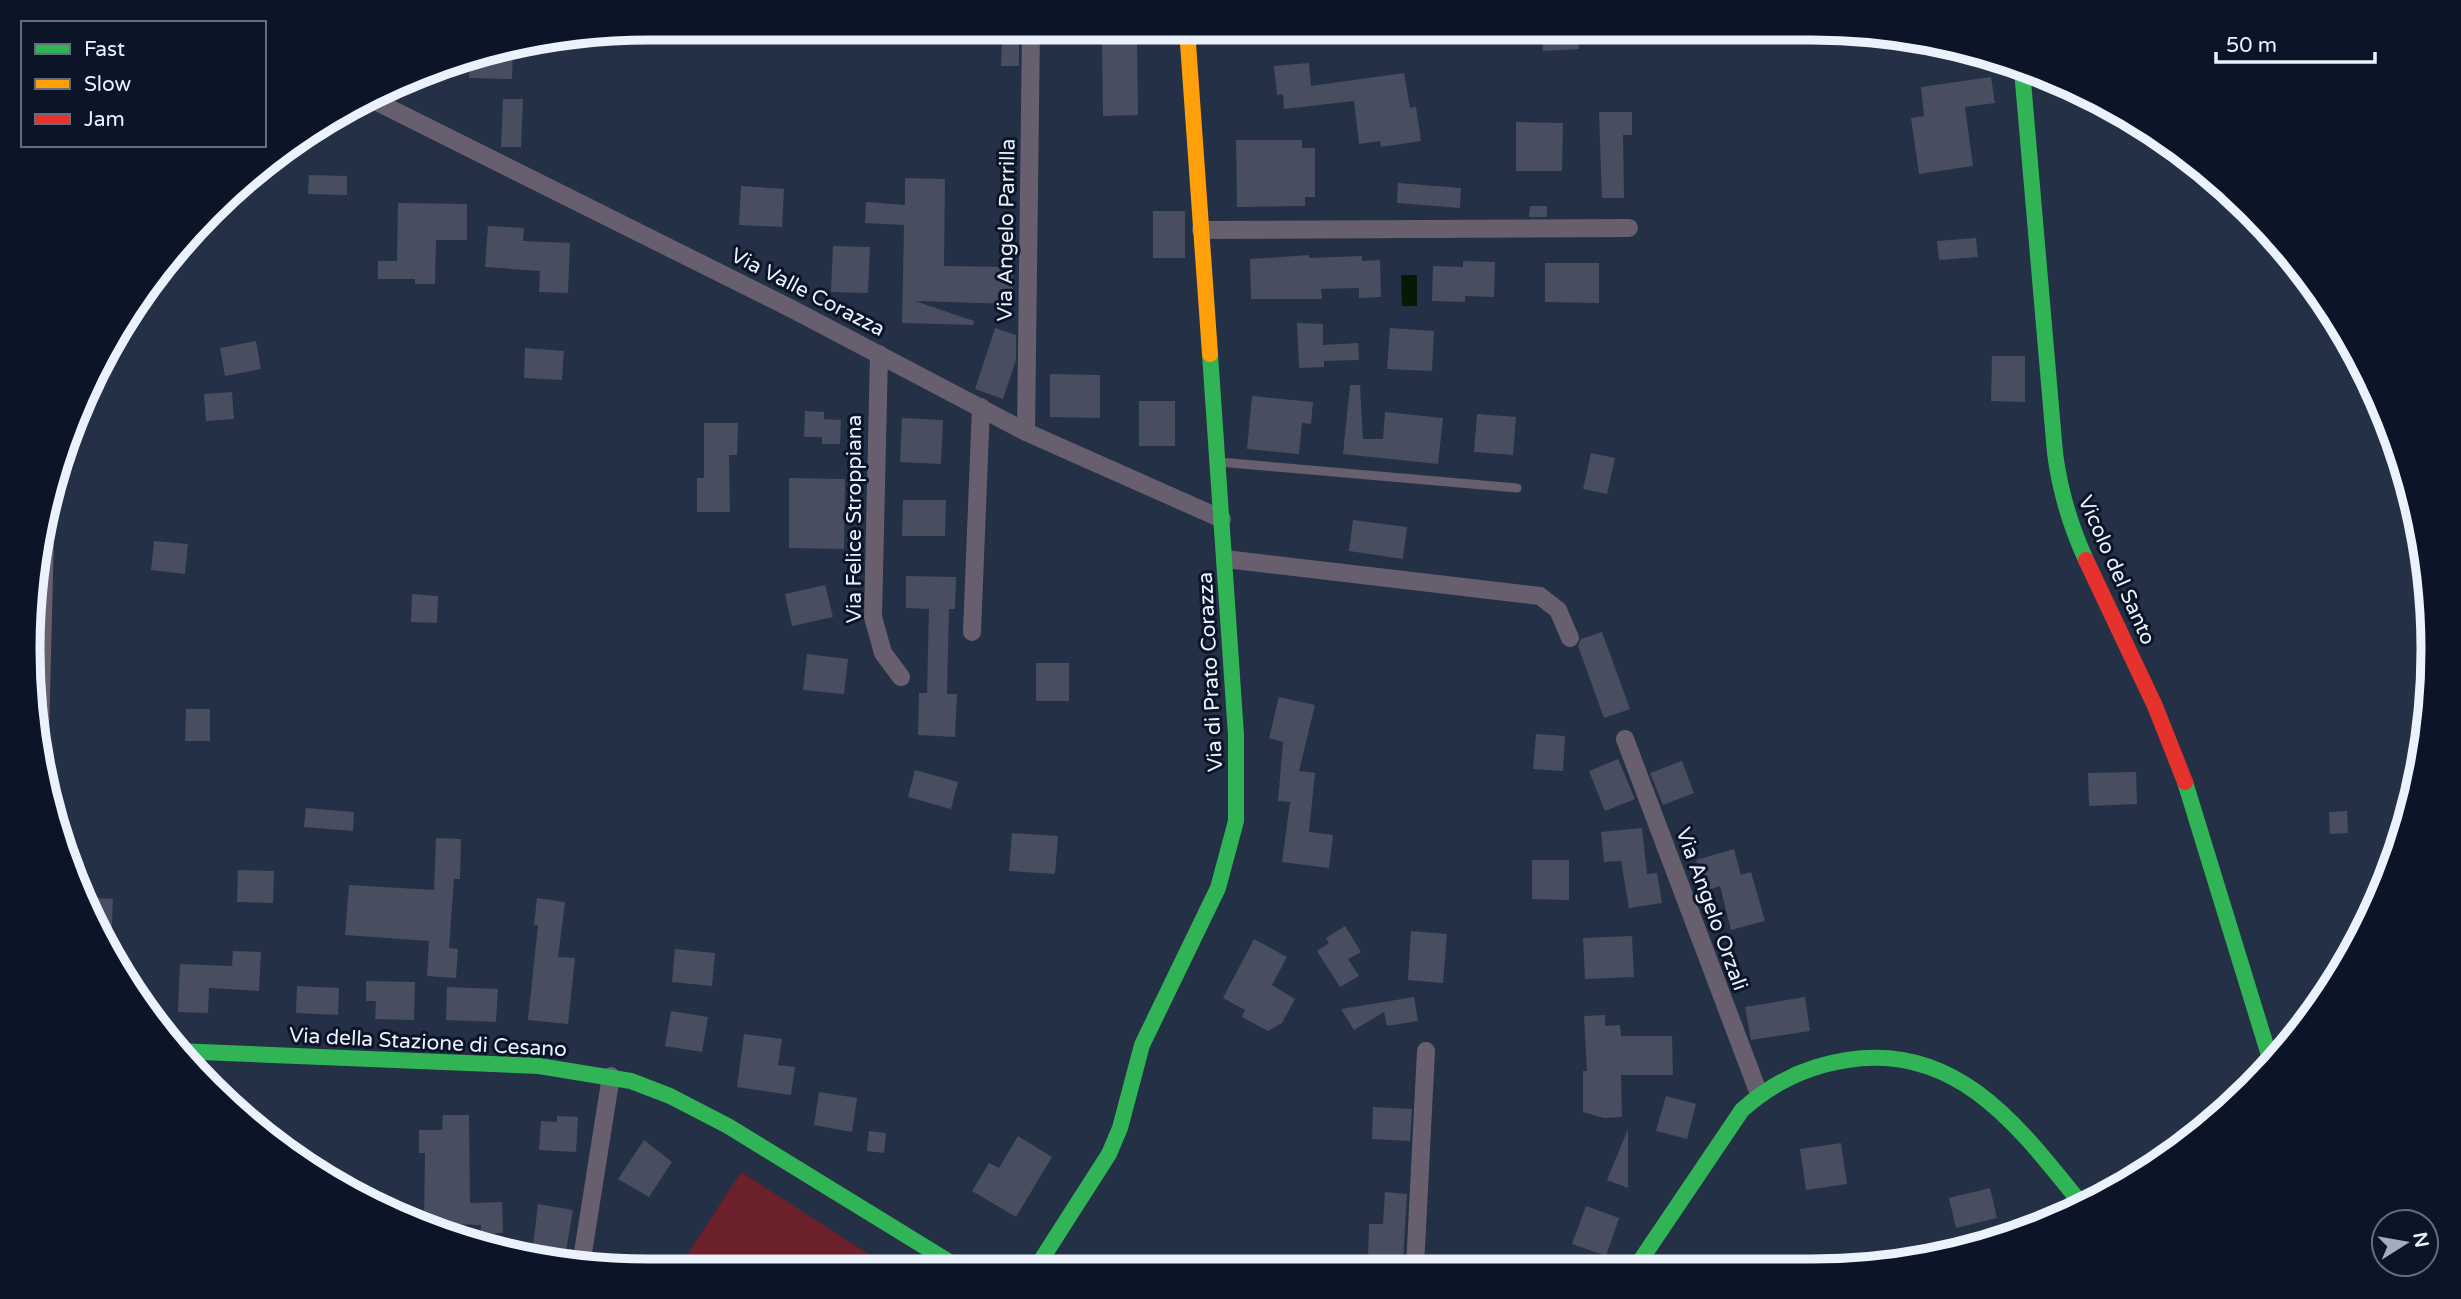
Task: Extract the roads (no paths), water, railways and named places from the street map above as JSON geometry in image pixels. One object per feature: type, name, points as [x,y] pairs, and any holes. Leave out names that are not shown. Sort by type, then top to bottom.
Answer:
[{"type":"street","name":"Via Angelo Parrilla","points":[[1026,432],[1031,40]]},
{"type":"street","name":"Via di Prato Corazza","points":[[1042,1259],[1112,1147],[1142,1045],[1218,888],[1228,859],[1236,821],[1238,779],[1225,559],[1188,40]]},
{"type":"street","name":"Vicolo del Santo","points":[[2023,79],[2057,472],[2063,505],[2077,543],[2155,706],[2196,809],[2268,1053]]},
{"type":"street","name":"Via Valle Corazza","points":[[380,103],[879,354],[1026,432],[1222,519]]},
{"type":"street","points":[[1201,230],[1629,228]]},
{"type":"street","name":"Via Felice Stroppiana","points":[[879,354],[873,617],[883,653],[901,677]]},
{"type":"street","points":[[972,632],[981,407]]},
{"type":"street","points":[[1225,559],[1540,596],[1558,610],[1570,638]]},
{"type":"street","points":[[41,678],[44,588]]},
{"type":"street","name":"Via Angelo Orzali","points":[[1625,739],[1759,1094]]},
{"type":"street","points":[[1415,1259],[1426,1051]]},
{"type":"street","name":"Via della Stazione di Cesano","points":[[192,1052],[511,1064],[611,1076],[649,1087],[728,1126],[945,1259]]},
{"type":"street","points":[[1641,1259],[1730,1124],[1759,1094],[1791,1076],[1844,1058],[1890,1056],[1936,1068],[1961,1079],[2001,1108],[2076,1198]]},
{"type":"street","points":[[583,1255],[611,1076]]},
{"type":"lane","points":[[1218,462],[1517,488]]}]
